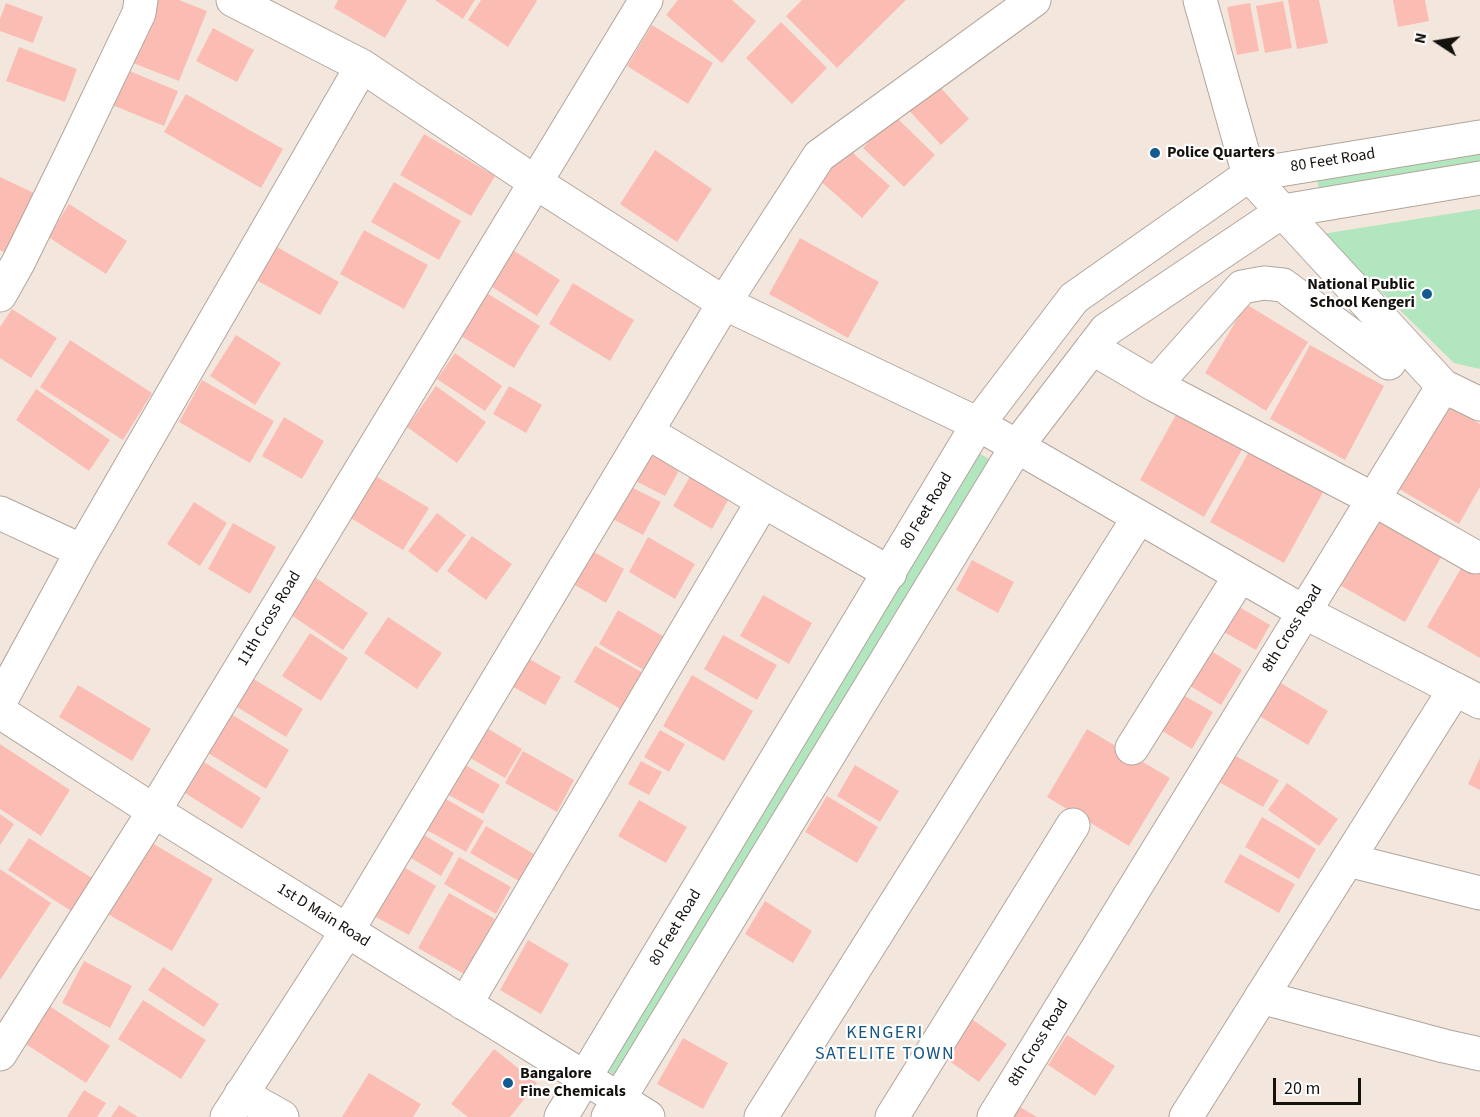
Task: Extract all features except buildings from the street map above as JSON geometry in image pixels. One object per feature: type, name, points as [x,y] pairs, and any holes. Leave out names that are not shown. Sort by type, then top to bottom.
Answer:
[{"type":"street","points":[[0,295],[139,13],[141,0]]},
{"type":"street","points":[[233,0],[362,66],[535,182],[724,303],[978,424],[1304,612],[1468,695],[1348,860],[1186,1117]]},
{"type":"street","name":"11th Cross Road","points":[[0,1054],[153,810],[644,0]]},
{"type":"street","points":[[282,1117],[234,1105],[347,931],[724,303],[819,156],[1034,0]]},
{"type":"street","points":[[1200,0],[1249,175]]},
{"type":"street","points":[[0,702],[82,551],[362,66]]},
{"type":"street","name":"80 Feet Road","points":[[561,1117],[978,424],[1074,298],[1249,175],[1480,137]]},
{"type":"street","name":"8th Cross Road","points":[[994,1117],[1373,500],[1465,393],[1283,212],[1249,175]]},
{"type":"street","points":[[613,1108],[1017,446],[1106,330],[1283,212],[1480,178]]},
{"type":"street","points":[[1155,385],[1242,287],[1264,283],[1283,285],[1389,363]]},
{"type":"street","points":[[1092,348],[1155,385],[1373,500],[1475,557]]},
{"type":"street","points":[[647,432],[890,573]]},
{"type":"street","points":[[463,1003],[466,1003],[763,501]]},
{"type":"street","points":[[0,513],[82,551]]},
{"type":"street","points":[[761,1117],[1139,517]]},
{"type":"street","points":[[1132,748],[1240,576]]},
{"type":"street","name":"1st D Main Road","points":[[0,712],[585,1079],[613,1108],[648,1117]]},
{"type":"street","points":[[892,1117],[1073,825]]},
{"type":"street","points":[[1348,860],[1480,893]]},
{"type":"street","points":[[1261,997],[1480,1054]]},
{"type":"green space","points":[[1480,148],[1480,163],[1319,189],[1316,175]]},
{"type":"green space","name":"National Public School Kengeri","points":[[1480,209],[1480,369],[1454,363],[1322,234]]},
{"type":"green space","points":[[974,450],[989,459],[616,1076],[602,1067]]},
{"type":"place","name":"Police Quarters","points":[[1155,153]]},
{"type":"place","name":"National Public School Kengeri","points":[[1427,294]]},
{"type":"place","name":"Bangalore Fine Chemicals","points":[[508,1083]]},
{"type":"district","name":"KENGERI SATELITE TOWN","points":[[885,1044]]}]
